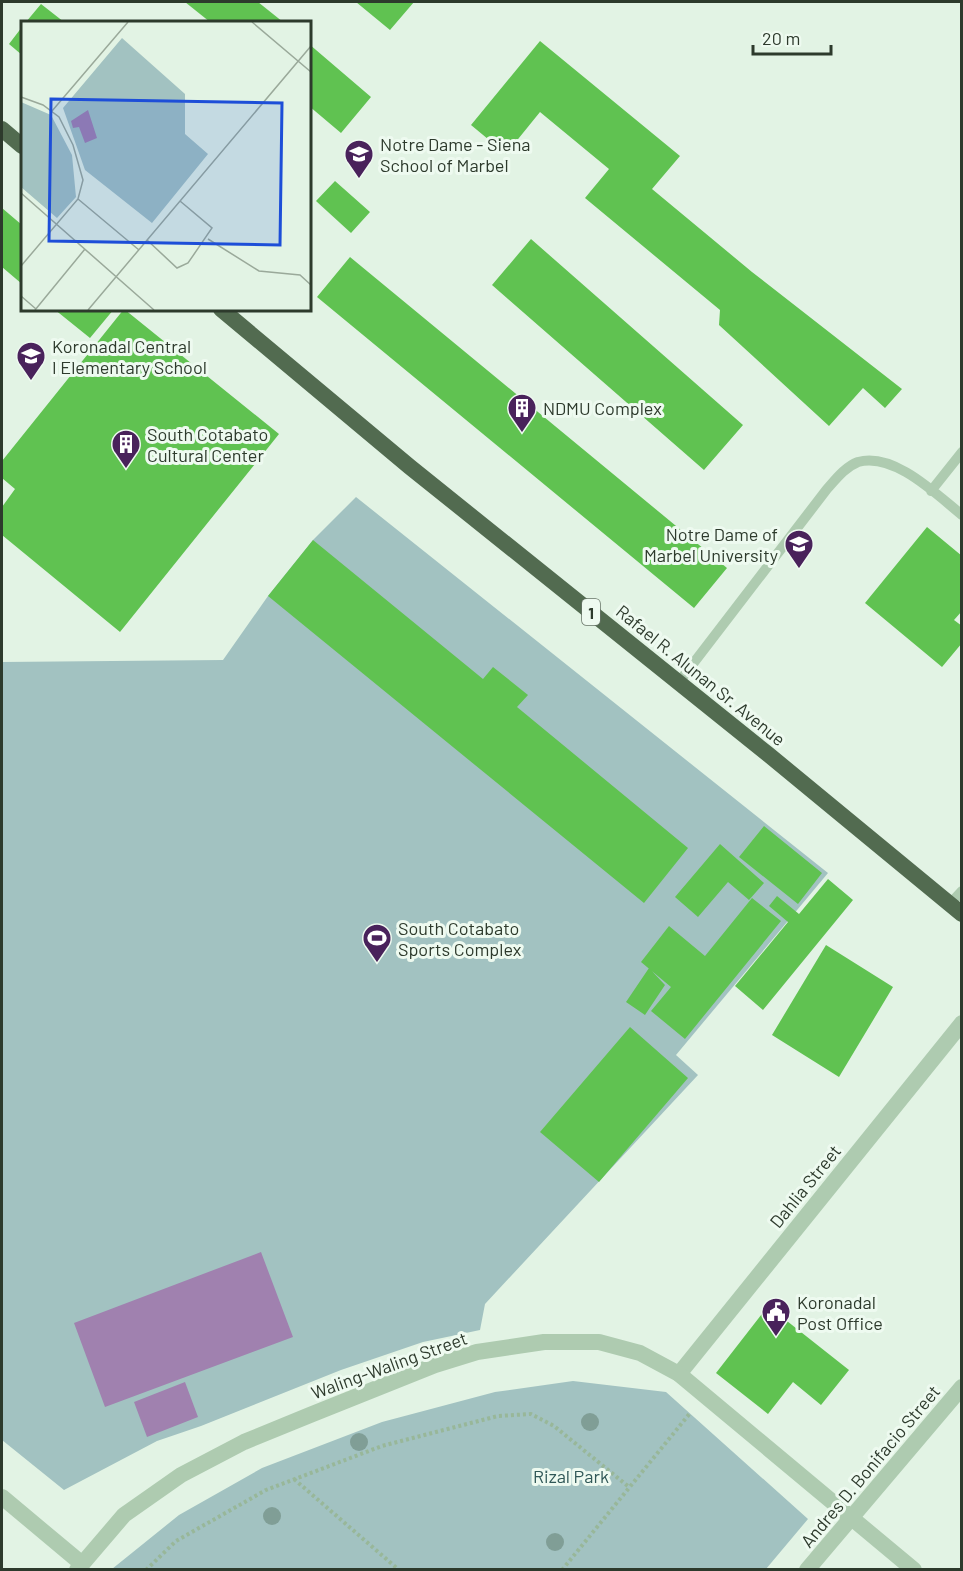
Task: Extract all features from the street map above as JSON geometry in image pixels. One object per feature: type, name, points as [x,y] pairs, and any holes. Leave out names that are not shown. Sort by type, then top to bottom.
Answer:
[{"type":"highway","points":[[2,129],[21,145]]},
{"type":"highway","name":"Rafael R. Alunan Sr. Avenue","points":[[221,310],[410,467],[679,682],[956,909]]},
{"type":"street","name":"Dahlia Street","points":[[679,1374],[962,1023]]},
{"type":"street","name":"Waling-Waling Street","points":[[79,1566],[124,1515],[181,1475],[244,1442],[435,1365],[477,1352],[544,1342],[599,1342],[640,1353],[679,1374],[914,1569]]},
{"type":"street","name":"Andres D. Bonifacio Street","points":[[807,1569],[962,1387]]},
{"type":"street","points":[[2,1497],[79,1566]]},
{"type":"lane","points":[[931,491],[962,452]]},
{"type":"lane","points":[[679,682],[843,471],[857,463],[876,460],[898,467],[962,515]]},
{"type":"lane","points":[[956,909],[962,891]]},
{"type":"path","points":[[562,1569],[704,1395]]},
{"type":"path","points":[[146,1569],[176,1541],[266,1490],[382,1446],[498,1416],[531,1414],[554,1426],[629,1487]]},
{"type":"path","points":[[294,1479],[399,1569]]},
{"type":"green space","name":"South Cotabato Sports Complex","points":[[356,497],[828,873],[676,1055],[698,1075],[485,1304],[480,1330],[423,1342],[341,1370],[201,1426],[157,1441],[64,1490],[2,1440],[2,662],[223,660],[268,596],[313,540]]},
{"type":"green space","name":"Rizal Park","points":[[573,1381],[666,1392],[808,1519],[766,1569],[112,1569],[179,1515],[262,1468],[382,1422],[495,1392]]},
{"type":"shaded area","points":[[261,1252],[293,1337],[105,1407],[74,1323]]},
{"type":"shaded area","points":[[185,1382],[198,1417],[147,1437],[134,1402]]},
{"type":"building","points":[[185,2],[258,2],[282,21],[209,21]]},
{"type":"building","points":[[356,2],[414,2],[390,30]]},
{"type":"building","points":[[41,4],[63,21],[27,21]]},
{"type":"building","points":[[21,28],[21,54],[9,44]]},
{"type":"building","points":[[540,41],[680,156],[652,189],[752,272],[902,389],[885,408],[863,388],[829,426],[719,325],[720,310],[585,198],[609,169],[540,112],[506,154],[471,125]]},
{"type":"building","points":[[310,45],[371,97],[341,133],[310,107]]},
{"type":"building","points":[[335,181],[370,212],[351,233],[316,201]]},
{"type":"building","points":[[2,208],[21,224],[21,283],[2,267]]},
{"type":"building","points":[[531,239],[743,425],[704,470],[492,285]]},
{"type":"building","name":"NDMU Complex","points":[[350,257],[727,568],[694,608],[317,297]]},
{"type":"building","points":[[55,310],[113,310],[90,338]]},
{"type":"building","name":"South Cotabato Cultural Center","points":[[123,310],[279,434],[120,632],[2,535],[2,507],[15,489],[2,478],[2,461]]},
{"type":"building","points":[[927,527],[962,556],[962,611],[954,620],[962,626],[962,643],[942,667],[865,603]]},
{"type":"building","points":[[313,540],[483,679],[493,667],[528,695],[517,707],[688,848],[644,903],[268,596]]},
{"type":"building","points":[[764,826],[822,873],[798,904],[739,857]]},
{"type":"building","points":[[720,844],[764,883],[749,900],[728,882],[698,917],[675,897]]},
{"type":"building","points":[[828,879],[853,900],[763,1010],[735,986],[788,922],[769,906],[777,896],[799,914]]},
{"type":"building","points":[[752,898],[781,921],[685,1039],[651,1011],[671,987],[641,962],[669,926],[705,956]]},
{"type":"building","points":[[826,945],[893,987],[839,1077],[772,1035]]},
{"type":"building","points":[[649,968],[665,985],[645,1015],[626,1002]]},
{"type":"building","points":[[630,1027],[688,1078],[599,1182],[540,1132]]},
{"type":"building","name":"Koronadal Post Office","points":[[768,1306],[849,1370],[821,1405],[793,1382],[768,1414],[716,1373]]},
{"type":"place","name":"Notre Dame - Siena School of Marbel","points":[[359,180]]},
{"type":"place","name":"Koronadal Central I Elementary School","points":[[31,382]]},
{"type":"place","name":"NDMU Complex","points":[[522,434]]},
{"type":"place","name":"South Cotabato Cultural Center","points":[[126,470]]},
{"type":"place","name":"Notre Dame of Marbel University","points":[[799,570]]},
{"type":"place","name":"South Cotabato Sports Complex","points":[[377,964]]},
{"type":"place","name":"Koronadal Post Office","points":[[776,1338]]}]
